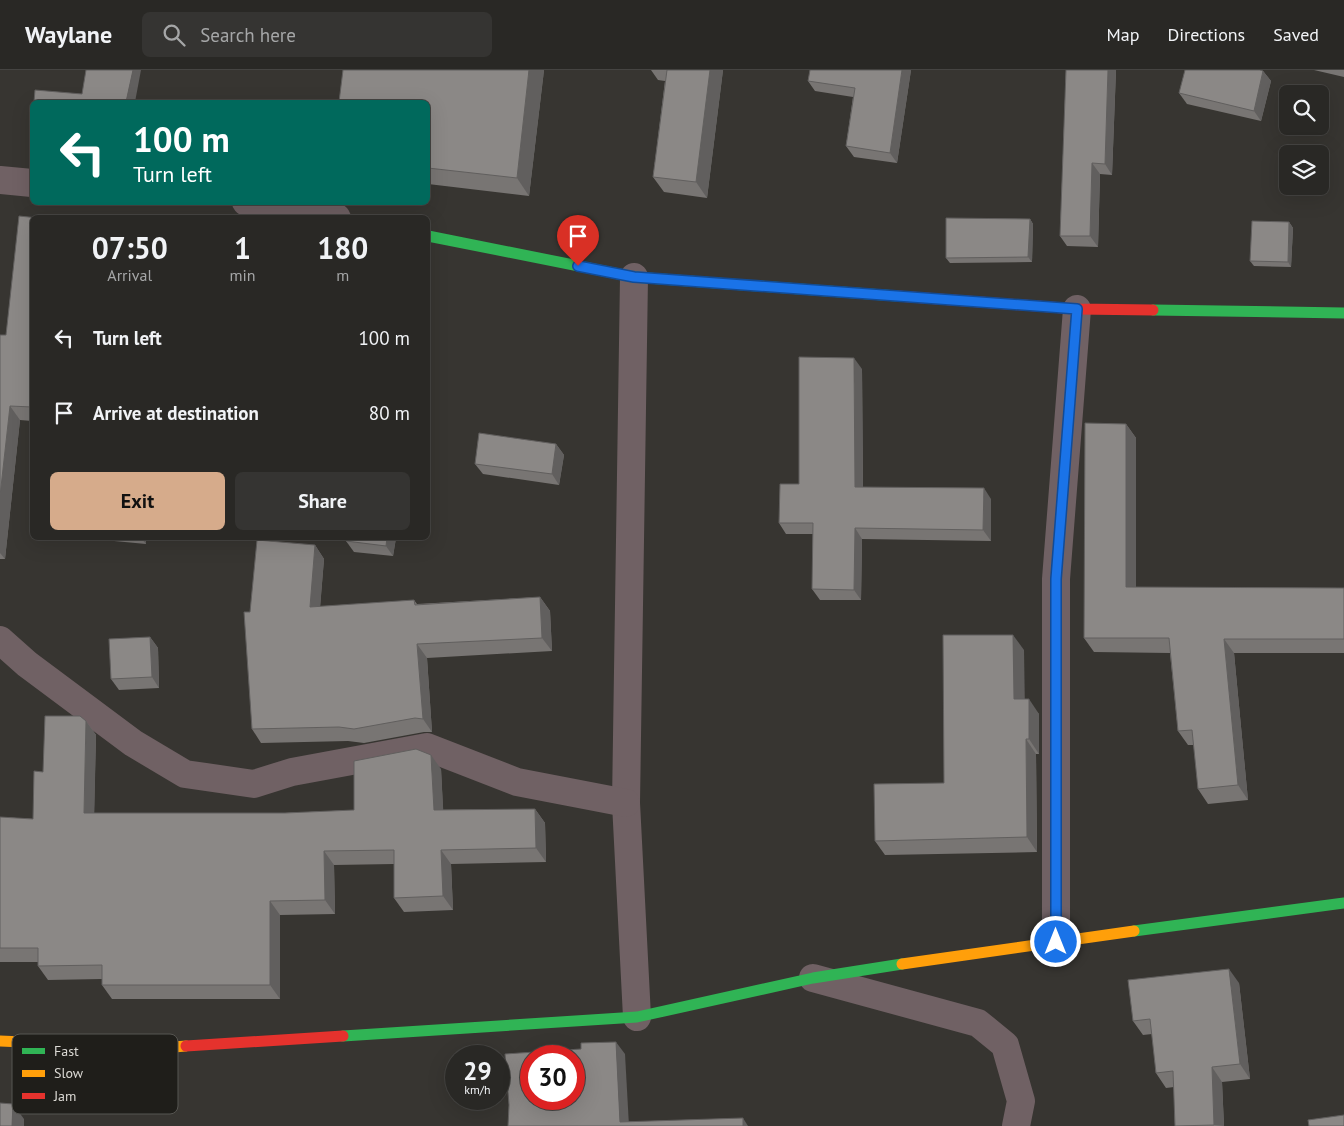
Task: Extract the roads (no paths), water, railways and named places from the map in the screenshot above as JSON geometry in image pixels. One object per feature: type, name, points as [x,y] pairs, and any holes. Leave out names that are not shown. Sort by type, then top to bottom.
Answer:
[{"type":"street","points":[[0,180],[30,183]]},
{"type":"street","points":[[276,205],[323,215]]},
{"type":"street","points":[[430,236],[634,277],[1077,309],[1344,314]]},
{"type":"street","points":[[634,277],[626,803],[637,1017]]},
{"type":"street","points":[[1056,942],[1056,579],[1077,309]]},
{"type":"street","points":[[0,640],[27,664],[133,743],[186,774],[254,784],[292,772],[427,747],[517,782],[626,803]]},
{"type":"street","points":[[178,1047],[637,1017],[813,978],[1056,942],[1344,903]]},
{"type":"street","points":[[813,978],[978,1022],[1005,1045],[1021,1101],[1016,1126]]}]
